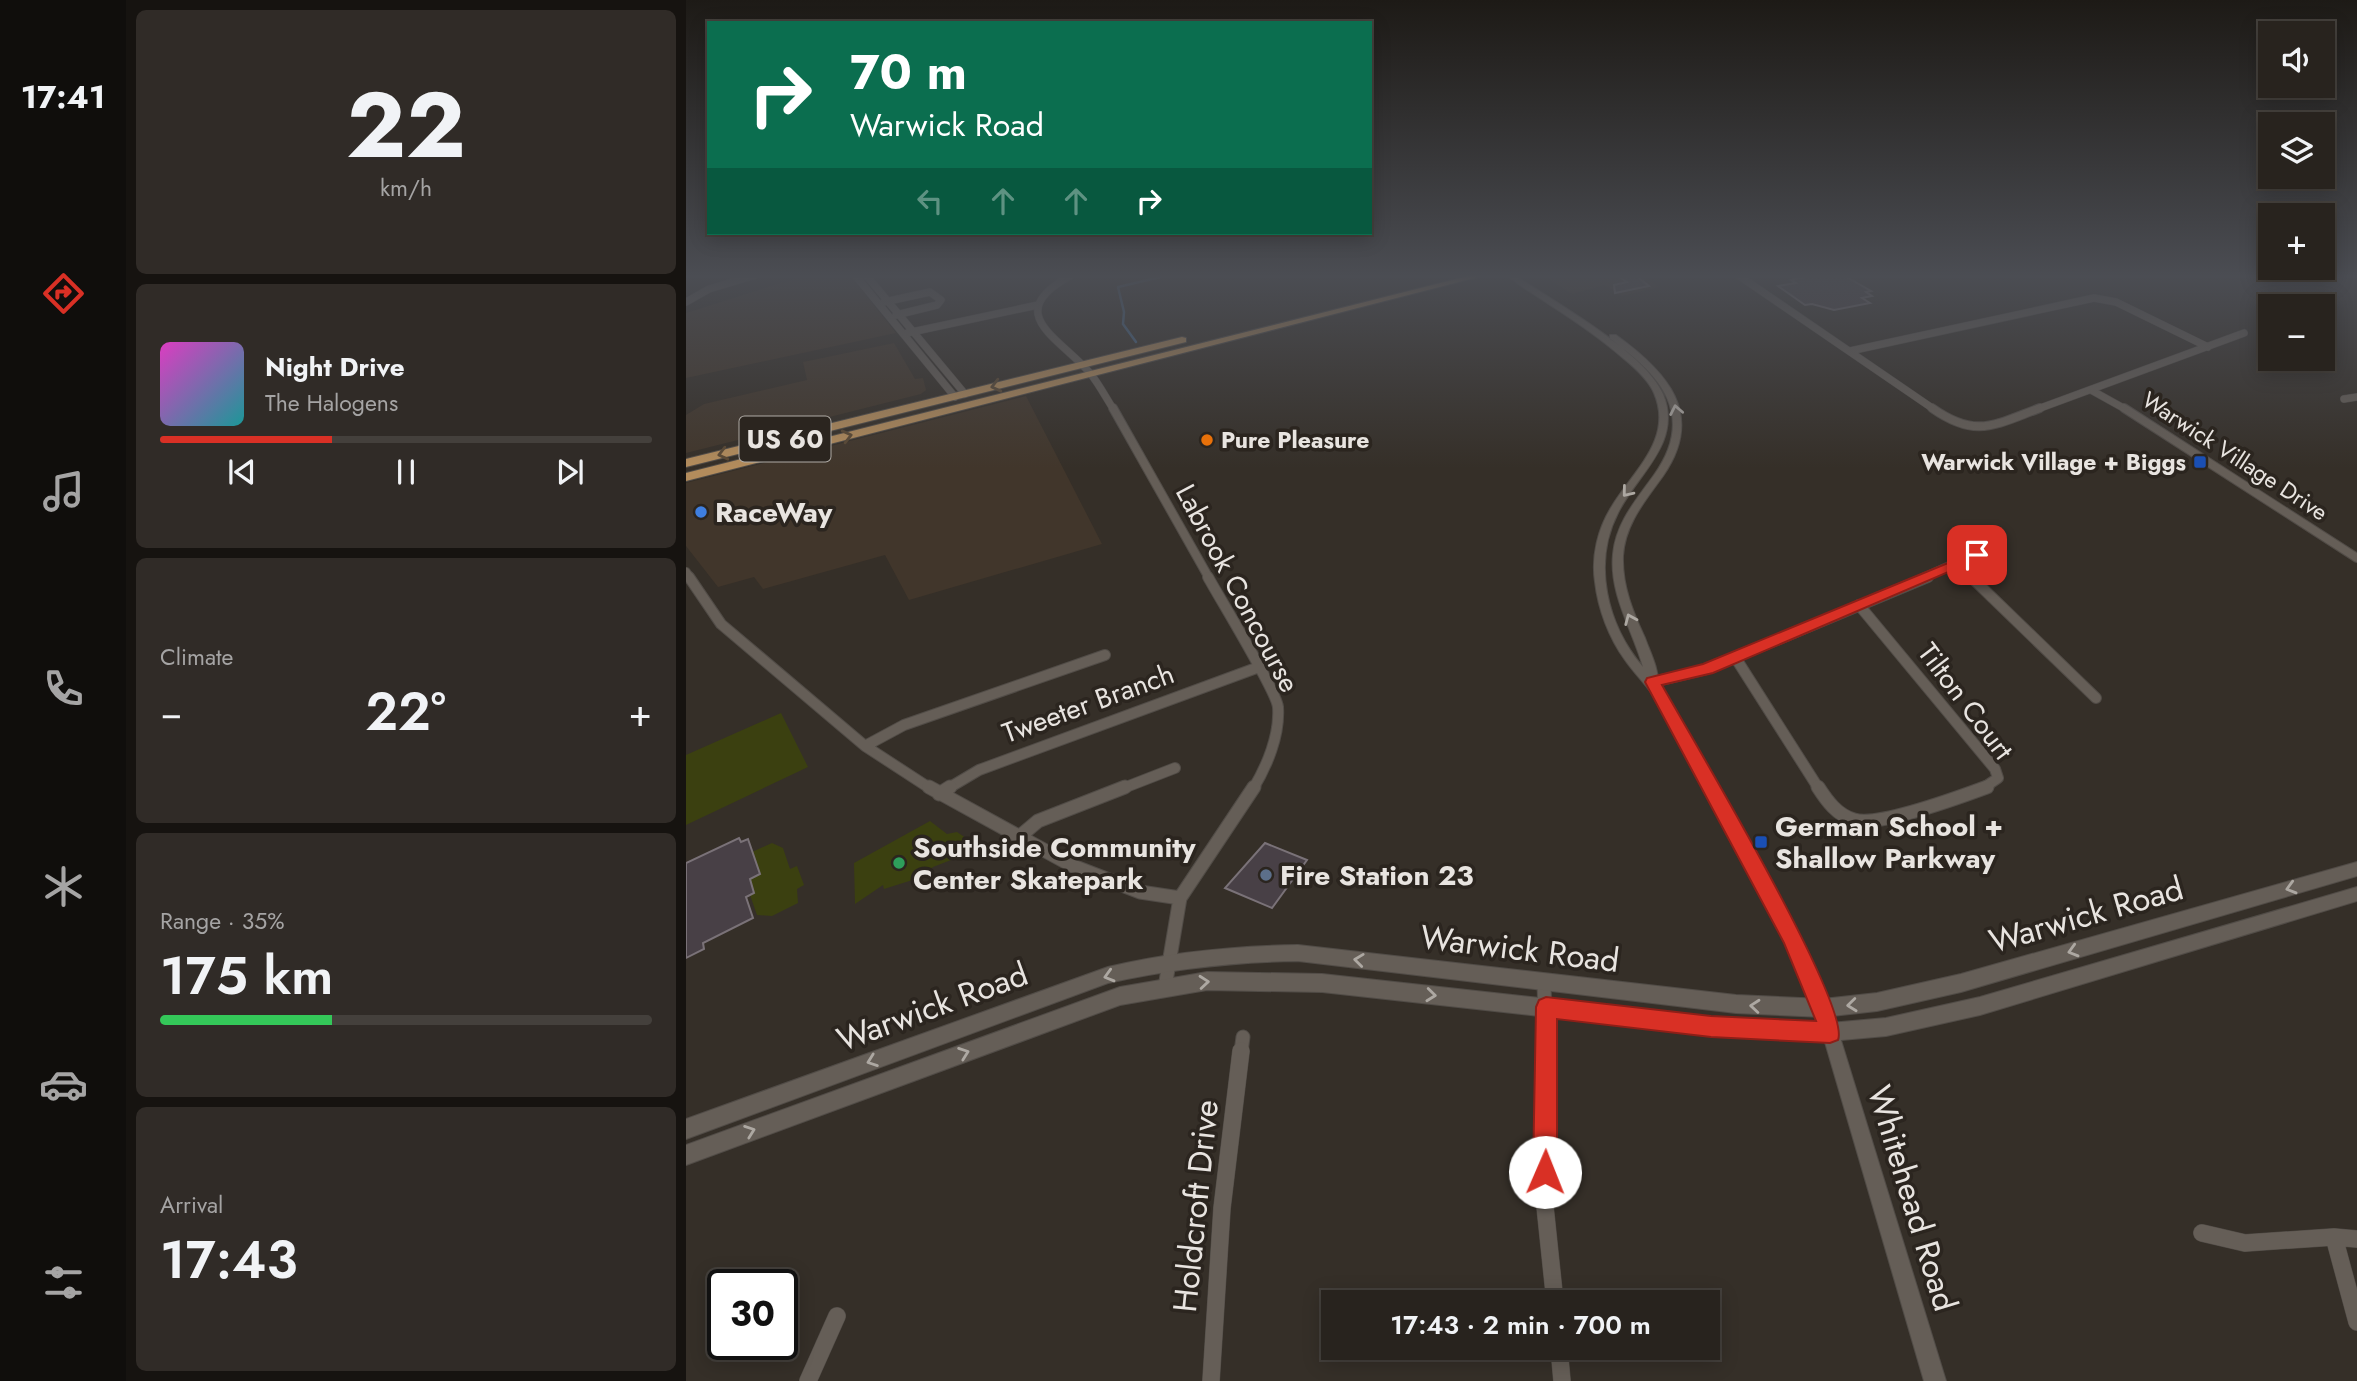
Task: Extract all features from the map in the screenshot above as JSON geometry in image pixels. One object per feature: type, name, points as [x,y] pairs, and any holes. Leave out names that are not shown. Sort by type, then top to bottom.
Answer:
[{"type":"main road","name":"US 60","points":[[686,463],[1184,339]]},
{"type":"main road","name":"US 60","points":[[686,477],[1227,339]]},
{"type":"main road","name":"Warwick Road","points":[[686,1129],[1108,975],[1169,961],[1234,953],[1298,953],[1735,1004],[1823,1008],[1877,1002],[1961,983],[2357,869]]},
{"type":"main road","name":"Warwick Road","points":[[686,1155],[1120,996],[1165,987],[1207,981],[1322,983],[1711,1026],[1830,1032],[1886,1027],[1980,1006],[2357,894]]},
{"type":"street","points":[[909,339],[960,395]]},
{"type":"street","points":[[919,339],[960,395]]},
{"type":"street","name":"Labrook Concourse","points":[[1053,339],[1091,374],[1138,449],[1278,704],[1275,743],[1264,767],[1181,898]]},
{"type":"street","points":[[1833,339],[1952,422],[1969,428],[1987,428],[2226,339]]},
{"type":"street","points":[[1850,351],[1902,339]]},
{"type":"street","points":[[2193,339],[2208,346]]},
{"type":"street","points":[[1612,341],[1659,374],[1671,393],[1678,414],[1677,437],[1670,458],[1630,512],[1618,552],[1621,595],[1648,655],[1653,682]]},
{"type":"street","points":[[1612,341],[1646,375],[1658,394],[1663,414],[1657,451],[1612,513],[1602,541],[1599,562],[1603,596],[1615,631],[1628,656],[1653,682]]},
{"type":"street","name":"Warwick Village Drive","points":[[2091,390],[2144,419],[2357,558]]},
{"type":"street","points":[[2343,399],[2357,397]]},
{"type":"street","points":[[1653,682],[1696,672],[1735,657],[1958,564],[1995,545]]},
{"type":"street","points":[[1958,564],[2096,698]]},
{"type":"street","points":[[686,572],[721,624],[865,746],[939,794],[1111,882],[1140,892],[1181,898],[1165,987]]},
{"type":"street","name":"Tilton Court","points":[[1735,657],[1827,801],[1836,812],[1847,818],[1875,819],[1988,787],[1998,778],[1995,769],[1859,605]]},
{"type":"street","points":[[865,746],[904,725],[1105,655]]},
{"type":"street","name":"Tweeter Branch","points":[[939,794],[979,770],[1259,667]]},
{"type":"street","name":"Whitehead Road","points":[[1653,682],[1792,938],[1823,1008],[1935,1381]]},
{"type":"street","points":[[1019,837],[1046,818],[1175,768]]},
{"type":"street","points":[[1544,983],[1544,1197],[1554,1290]]},
{"type":"street","name":"Holdcroft Drive","points":[[1210,1381],[1214,1292],[1226,1155],[1243,1037]]},
{"type":"street","points":[[2202,1233],[2245,1243],[2334,1237],[2357,1239]]},
{"type":"street","points":[[2334,1237],[2357,1322]]},
{"type":"street","points":[[808,1381],[837,1316]]},
{"type":"street","points":[[1560,1360],[1562,1381]]},
{"type":"shaded area","points":[[686,339],[866,339],[686,378]]},
{"type":"shaded area","points":[[894,343],[915,379],[923,378],[926,390],[921,394],[686,453],[686,415],[704,404],[807,380],[803,362]]},
{"type":"shaded area","points":[[1026,396],[1102,544],[909,600],[885,555],[763,589],[754,577],[718,587],[686,546],[686,483]]},
{"type":"green space","points":[[781,713],[808,767],[686,825],[686,755]]},
{"type":"green space","name":"Southside Community Center Skatepark","points":[[930,821],[947,834],[957,832],[966,838],[969,853],[933,867],[922,877],[884,889],[883,885],[855,904],[854,863]]},
{"type":"green space","points":[[772,843],[783,848],[790,869],[797,866],[804,885],[797,889],[798,903],[772,916],[757,915],[750,895],[754,893],[750,879],[760,874],[752,852]]},
{"type":"building","points":[[739,838],[741,842],[748,839],[760,874],[750,879],[754,893],[746,897],[753,918],[703,943],[704,949],[686,958],[686,863]]},
{"type":"building","name":"Fire Station 23","points":[[1265,843],[1307,860],[1272,908],[1225,888]]},
{"type":"place","name":"Pure Pleasure","points":[[1207,440]]},
{"type":"place","name":"Warwick Village + Biggs","points":[[2200,462]]},
{"type":"place","name":"RaceWay","points":[[701,512]]},
{"type":"place","name":"German School + Shallow Parkway","points":[[1761,842]]},
{"type":"place","name":"Southside Community Center Skatepark","points":[[899,863]]},
{"type":"place","name":"Fire Station 23","points":[[1266,875]]},
{"type":"route","points":[[1545,1172],[1546,1007],[1711,1026],[1830,1032],[1807,968],[1792,938],[1653,682],[1707,669],[1977,555]]}]
